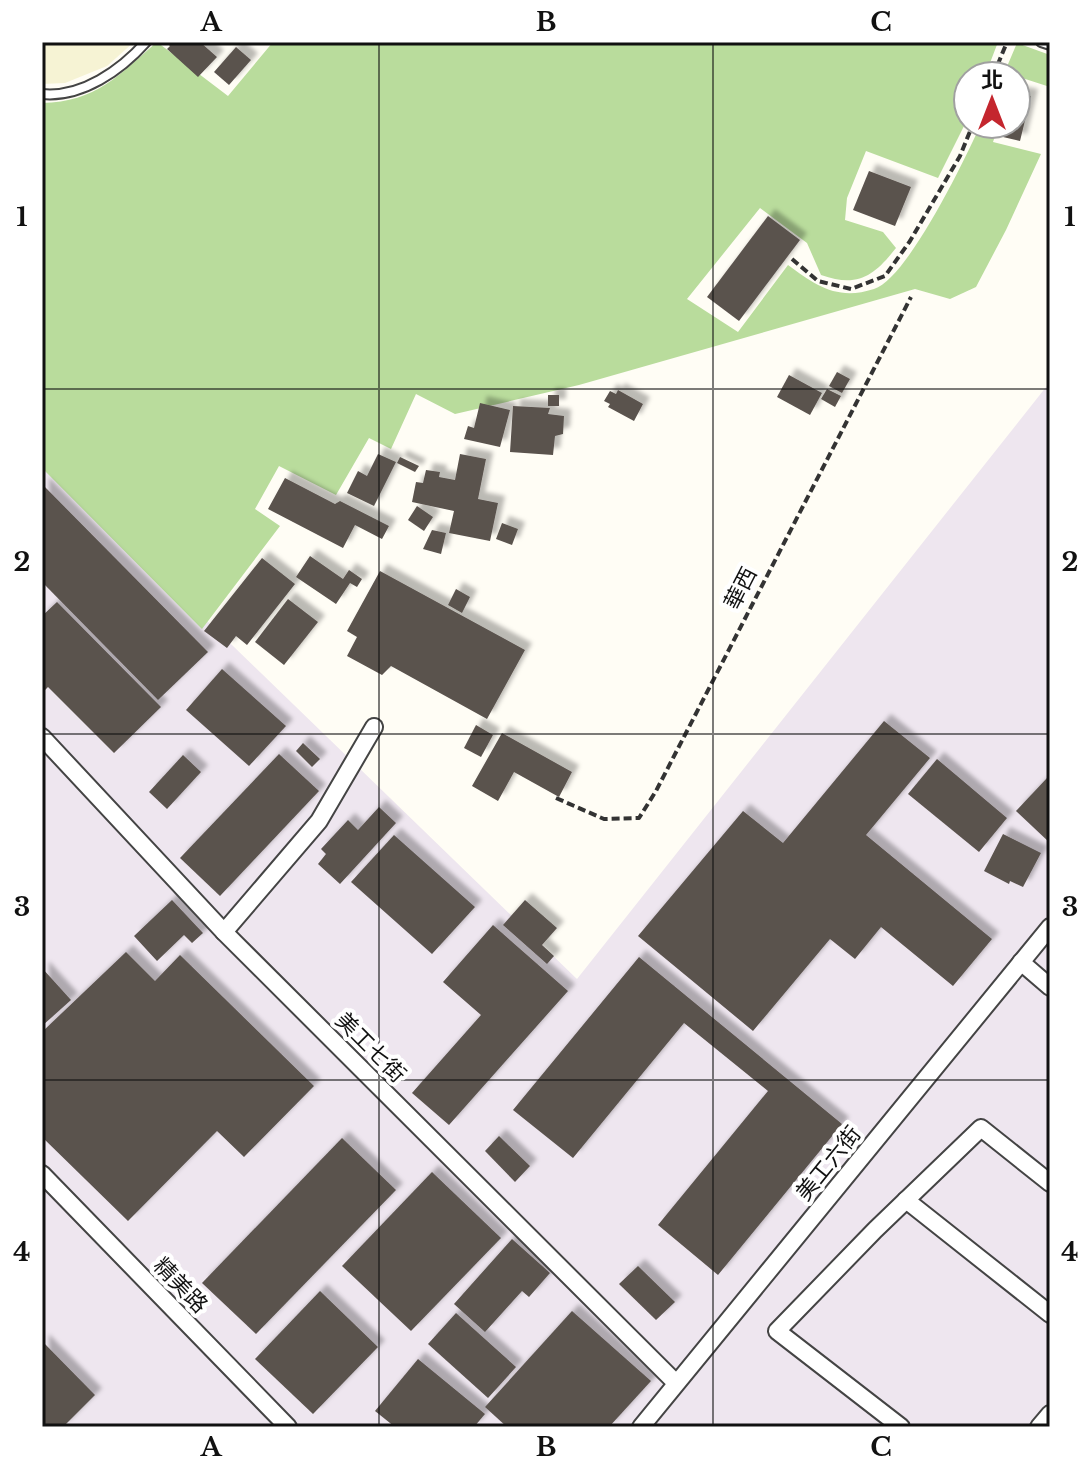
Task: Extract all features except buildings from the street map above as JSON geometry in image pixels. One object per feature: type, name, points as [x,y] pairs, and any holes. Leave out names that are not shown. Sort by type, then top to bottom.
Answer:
[{"type":"street","points":[[224,932],[319,821],[374,727]]},
{"type":"street","name":"美工七街","points":[[42,737],[224,932],[676,1383]]},
{"type":"street","name":"美工六街","points":[[641,1427],[1050,927]]},
{"type":"street","points":[[1021,962],[1050,987]]},
{"type":"street","points":[[901,1427],[777,1331],[981,1128],[1050,1183]]},
{"type":"street","name":"精美路","points":[[42,1174],[288,1427]]},
{"type":"street","points":[[906,1200],[1050,1314]]},
{"type":"street","points":[[1039,1427],[1050,1414]]},
{"type":"lane","points":[[42,94],[88,86],[128,62],[146,42]]},
{"type":"lane","points":[[1041,42],[1050,45]]},
{"type":"path","points":[[792,259],[818,281],[851,289],[885,276],[910,241],[966,140]]},
{"type":"path","name":"華西","points":[[556,798],[604,819],[639,818],[911,297]]},
{"type":"shaded area","points":[[42,42],[134,42],[107,66],[65,83],[42,84]]},
{"type":"shaded area","points":[[1050,382],[1050,1427],[42,1427],[42,461],[577,979]]},
{"type":"green space","points":[[157,42],[228,96],[273,42],[998,42],[991,60],[952,60],[952,140],[957,140],[938,178],[866,151],[847,198],[845,220],[883,232],[896,248],[872,272],[855,280],[821,275],[807,243],[760,208],[687,299],[738,332],[788,265],[817,285],[838,292],[874,289],[888,280],[919,241],[973,140],[994,140],[1041,154],[976,287],[950,299],[915,289],[579,385],[455,414],[416,394],[391,449],[369,438],[336,495],[279,466],[255,509],[280,526],[202,629],[42,468],[42,103],[77,98],[118,76]]},
{"type":"green space","points":[[1017,43],[1050,55],[1050,87],[1032,81],[1032,60],[1010,60]]}]
